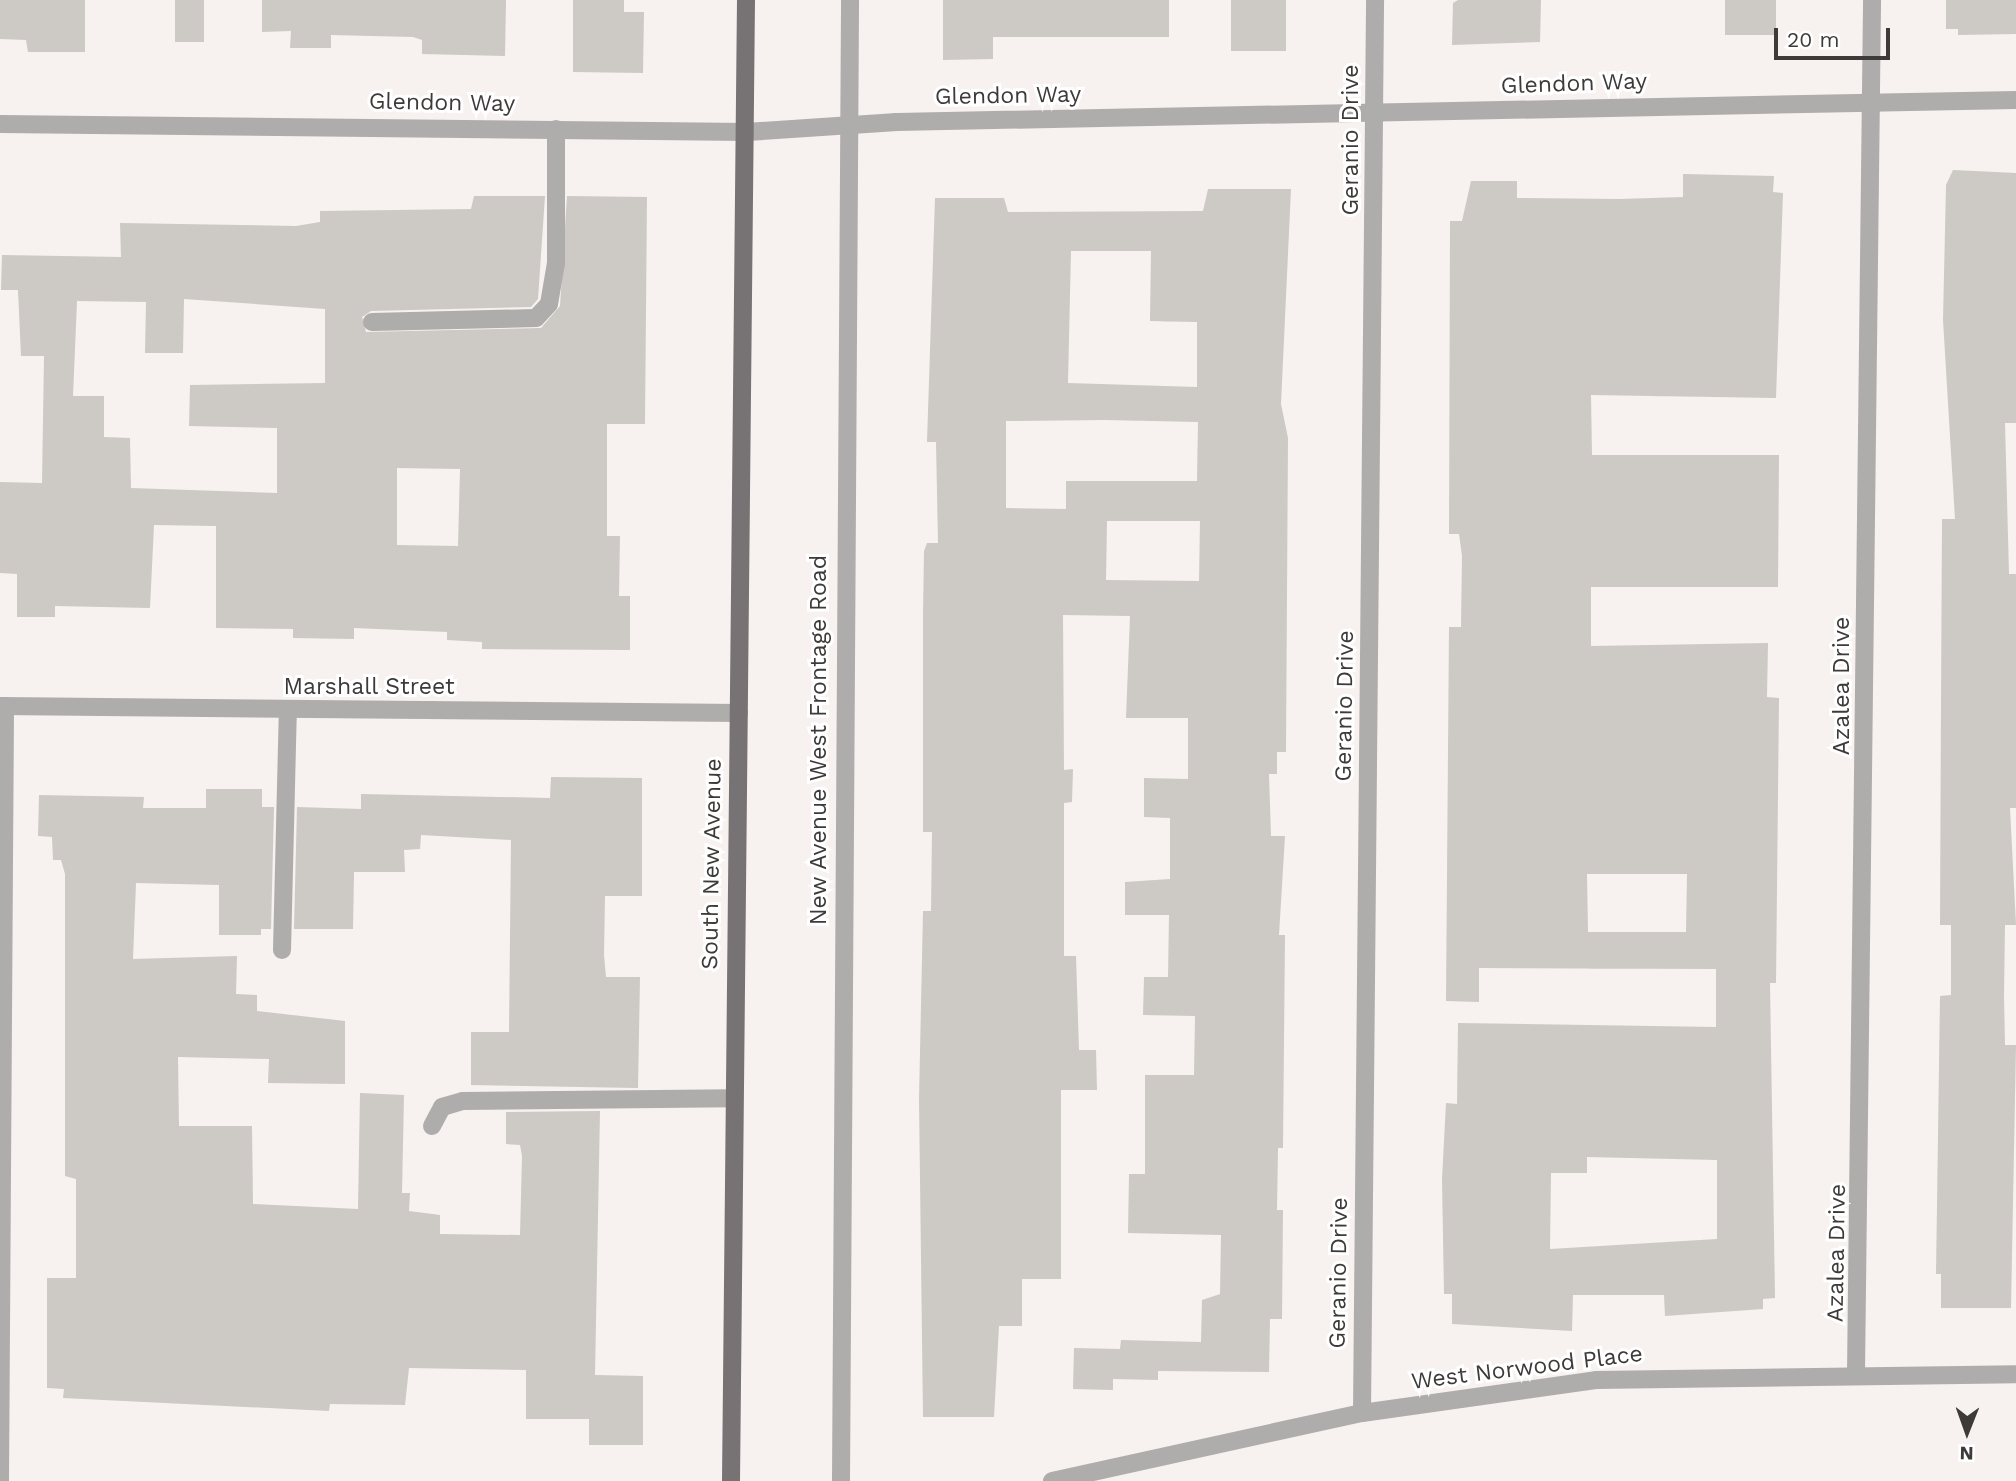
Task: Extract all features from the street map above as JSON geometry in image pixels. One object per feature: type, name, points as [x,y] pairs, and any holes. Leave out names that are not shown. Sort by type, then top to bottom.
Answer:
[{"type":"main road","points":[[746,0],[747,132]]},
{"type":"main road","name":"South New Avenue","points":[[731,1481],[739,713],[740,248],[747,132]]},
{"type":"street","name":"New Avenue West Frontage Road","points":[[841,1481],[847,124],[850,0]]},
{"type":"street","name":"Geranio Drive","points":[[1362,1413],[1376,0]]},
{"type":"street","name":"Azalea Drive","points":[[1856,1373],[1872,0]]},
{"type":"street","name":"Glendon Way","points":[[0,124],[747,132],[847,124],[1376,116],[1871,99],[2016,100]]},
{"type":"street","points":[[372,322],[536,318],[549,304],[556,263],[556,129]]},
{"type":"street","points":[[1,1481],[3,706]]},
{"type":"street","name":"Marshall Street","points":[[3,706],[288,711],[739,713]]},
{"type":"street","points":[[282,950],[288,711]]},
{"type":"street","points":[[432,1126],[442,1107],[463,1101],[733,1098]]},
{"type":"street","name":"West Norwood Place","points":[[1052,1481],[1362,1413],[1596,1380],[1856,1373],[2016,1374]]},
{"type":"building","points":[[0,0],[85,0],[85,52],[28,52],[26,40],[0,39]]},
{"type":"building","points":[[175,0],[204,0],[204,42],[175,42]]},
{"type":"building","points":[[262,0],[506,0],[505,56],[422,54],[422,40],[413,37],[331,35],[331,48],[290,48],[291,31],[262,32]]},
{"type":"building","points":[[573,0],[624,0],[624,12],[644,12],[643,73],[573,72]]},
{"type":"building","points":[[943,0],[1169,0],[1169,37],[993,37],[993,59],[943,60]]},
{"type":"building","points":[[1231,0],[1286,0],[1286,51],[1231,51]]},
{"type":"building","points":[[1458,0],[1541,0],[1540,42],[1452,45],[1453,3]]},
{"type":"building","points":[[1725,0],[1776,0],[1776,35],[1725,35]]},
{"type":"building","points":[[1946,0],[2016,0],[2016,34],[1958,35],[1958,29],[1946,29]]},
{"type":"building","points":[[1953,170],[2016,173],[2016,423],[2005,423],[2009,574],[2016,574],[2016,808],[2010,808],[2016,925],[2005,925],[2004,996],[2005,1045],[2016,1045],[2011,1308],[1941,1308],[1941,1274],[1936,1274],[1940,996],[1951,995],[1951,925],[1940,925],[1942,519],[1955,519],[1943,320],[1946,185]]},
{"type":"building","points":[[1683,174],[1774,176],[1773,192],[1783,193],[1776,398],[1591,395],[1592,455],[1779,455],[1778,587],[1591,587],[1591,646],[1768,643],[1767,697],[1779,698],[1776,983],[1770,983],[1775,1298],[1763,1299],[1763,1309],[1665,1316],[1664,1295],[1573,1295],[1572,1331],[1452,1324],[1452,1294],[1444,1294],[1442,1179],[1446,1103],[1457,1104],[1458,1023],[1716,1027],[1716,969],[1479,968],[1479,1002],[1446,1001],[1449,627],[1461,627],[1462,556],[1459,534],[1449,534],[1450,221],[1462,221],[1471,181],[1517,181],[1517,198],[1683,197]],"holes":[[[1587,874],[1687,874],[1686,932],[1588,932]],[[1587,1157],[1717,1160],[1717,1239],[1550,1249],[1551,1173],[1587,1173]]]},
{"type":"building","points":[[1208,189],[1291,189],[1281,404],[1288,438],[1286,752],[1277,752],[1277,774],[1269,774],[1271,836],[1285,836],[1279,935],[1285,935],[1283,1148],[1278,1148],[1277,1210],[1283,1210],[1282,1319],[1270,1319],[1269,1372],[1158,1371],[1158,1380],[1113,1379],[1113,1390],[1073,1389],[1074,1348],[1120,1349],[1121,1340],[1201,1342],[1202,1300],[1220,1294],[1221,1235],[1128,1233],[1129,1174],[1145,1174],[1145,1075],[1194,1075],[1195,1016],[1143,1015],[1144,977],[1168,977],[1169,915],[1125,915],[1125,882],[1170,879],[1170,818],[1144,817],[1144,778],[1188,779],[1188,718],[1126,718],[1130,616],[1063,615],[1064,770],[1073,769],[1072,802],[1064,803],[1064,956],[1076,956],[1079,1050],[1096,1050],[1097,1090],[1061,1090],[1061,1279],[1022,1279],[1022,1326],[999,1326],[994,1417],[923,1417],[919,1099],[923,911],[931,911],[932,832],[923,832],[923,615],[924,551],[927,543],[938,543],[936,442],[927,442],[935,198],[1004,198],[1008,212],[1203,211]],"holes":[[[1071,251],[1151,251],[1150,321],[1197,322],[1197,387],[1068,383]],[[1006,421],[1198,422],[1197,481],[1066,481],[1066,509],[1006,508]],[[1107,521],[1200,521],[1199,581],[1106,580]]]},
{"type":"building","points":[[474,196],[545,196],[538,299],[531,307],[371,311],[362,317],[366,332],[541,328],[560,306],[567,196],[647,197],[645,424],[607,424],[607,536],[620,536],[619,596],[630,596],[630,650],[482,649],[482,642],[447,640],[447,632],[354,628],[354,639],[293,638],[293,629],[216,628],[216,526],[154,525],[150,608],[55,606],[55,617],[17,617],[17,574],[0,573],[0,482],[42,483],[44,356],[21,356],[18,290],[1,290],[2,255],[121,257],[120,223],[296,226],[320,222],[320,211],[471,209]],"holes":[[[184,299],[325,309],[325,383],[190,385],[189,426],[277,428],[277,493],[131,488],[130,438],[104,437],[104,396],[73,396],[77,301],[146,302],[145,353],[183,353]],[[397,468],[460,469],[458,546],[397,545]]]},
{"type":"building","points":[[551,777],[642,778],[642,896],[605,896],[604,955],[606,977],[640,977],[638,1088],[471,1085],[471,1032],[509,1032],[511,840],[421,835],[420,849],[404,850],[405,872],[354,872],[353,929],[294,929],[297,807],[361,809],[361,794],[550,798]]},
{"type":"building","points":[[206,789],[262,789],[262,807],[274,807],[271,929],[261,929],[261,935],[219,935],[219,885],[136,883],[133,959],[237,956],[236,994],[257,995],[257,1011],[345,1021],[345,1084],[268,1083],[269,1059],[178,1057],[179,1126],[252,1126],[253,1204],[358,1209],[360,1093],[404,1095],[402,1193],[410,1193],[409,1211],[440,1215],[440,1234],[520,1235],[522,1156],[520,1145],[506,1144],[506,1112],[600,1111],[595,1375],[643,1376],[643,1445],[589,1445],[589,1419],[526,1419],[526,1370],[409,1368],[405,1405],[330,1404],[329,1411],[63,1398],[64,1389],[47,1388],[47,1278],[76,1278],[76,1179],[65,1176],[65,874],[61,860],[53,860],[52,837],[38,836],[39,795],[144,797],[143,808],[206,808]]}]
